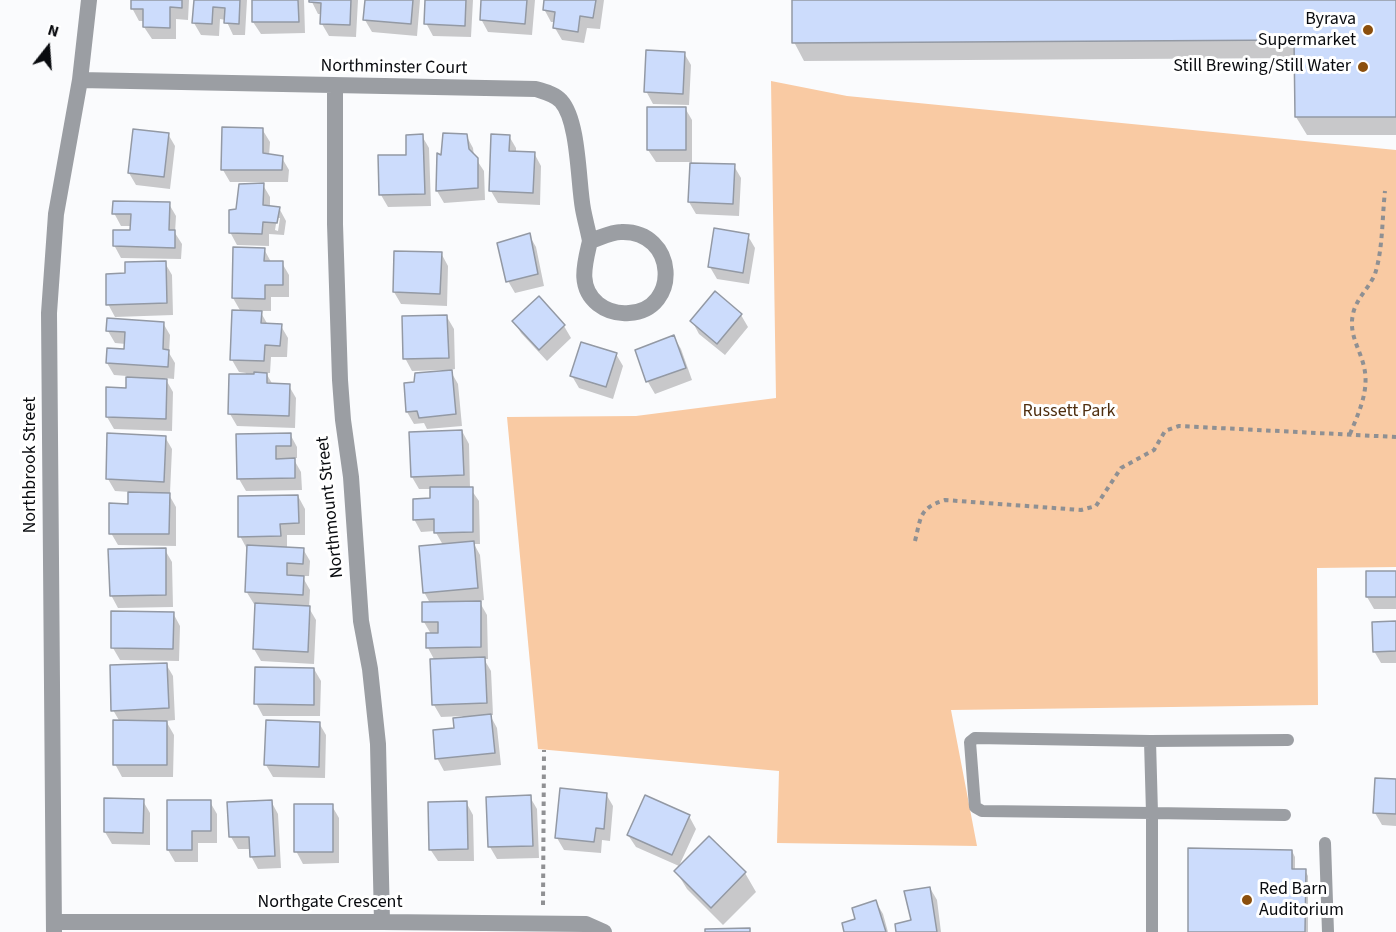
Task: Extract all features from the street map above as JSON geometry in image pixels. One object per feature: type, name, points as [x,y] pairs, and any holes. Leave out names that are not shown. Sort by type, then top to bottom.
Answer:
[{"type":"street","name":"Northbrook Street","points":[[54,927],[49,313],[56,214],[80,80],[89,0]]},
{"type":"street","name":"Northminster Court","points":[[80,80],[536,90],[550,94],[561,101],[571,119],[583,209],[590,241],[583,269],[584,282],[589,294],[597,304],[615,312],[634,313],[646,308],[657,299],[664,286],[666,272],[664,258],[657,246],[645,237],[632,232],[618,231],[590,241]]},
{"type":"street","name":"Northmount Street","points":[[335,86],[335,224],[342,420],[351,477],[361,621],[370,669],[378,744],[382,922]]},
{"type":"street","name":"Northgate Crescent","points":[[54,927],[382,922],[543,923],[586,924],[604,932]]},
{"type":"lane","points":[[1286,815],[982,811],[975,807],[970,742],[975,738],[1150,741],[1288,740]]},
{"type":"lane","points":[[1150,741],[1152,932]]},
{"type":"lane","points":[[1325,843],[1328,932]]},
{"type":"path","points":[[1350,435],[1362,406],[1365,387],[1365,370],[1352,334],[1353,314],[1359,299],[1374,277],[1378,263],[1385,191]]},
{"type":"path","points":[[915,541],[922,514],[931,504],[945,500],[1081,510],[1096,506],[1121,468],[1154,450],[1166,431],[1179,426],[1396,437]]},
{"type":"path","points":[[543,923],[544,750]]},
{"type":"green space","name":"Russett Park","points":[[771,81],[847,96],[1396,150],[1396,567],[1317,568],[1318,705],[951,710],[977,846],[777,843],[779,771],[538,749],[507,417],[636,416],[776,398]]},
{"type":"building","points":[[131,0],[182,0],[182,8],[170,7],[170,28],[143,27],[143,9],[131,9]]},
{"type":"building","points":[[194,0],[240,0],[239,24],[224,23],[225,8],[213,7],[212,24],[192,23]]},
{"type":"building","points":[[252,0],[298,0],[299,22],[252,22]]},
{"type":"building","points":[[309,0],[351,0],[350,25],[320,24],[321,3],[309,2]]},
{"type":"building","points":[[365,0],[413,0],[411,24],[363,20]]},
{"type":"building","points":[[425,0],[466,0],[465,26],[424,24]]},
{"type":"building","points":[[481,0],[527,0],[525,24],[480,20]]},
{"type":"building","points":[[544,0],[596,0],[593,18],[580,16],[578,32],[553,28],[555,12],[543,10]]},
{"type":"building","points":[[792,0],[1396,0],[1396,117],[1295,117],[1294,40],[792,43]]},
{"type":"building","points":[[646,50],[685,52],[683,94],[644,92]]},
{"type":"building","points":[[647,107],[686,107],[686,150],[647,150]]},
{"type":"building","points":[[222,127],[263,128],[263,153],[283,156],[282,170],[221,170]]},
{"type":"building","points":[[133,129],[169,133],[164,177],[128,173]]},
{"type":"building","points":[[443,133],[467,134],[469,149],[478,158],[478,188],[436,191],[437,153],[441,155]]},
{"type":"building","points":[[423,134],[425,194],[379,195],[378,155],[406,155],[406,135]]},
{"type":"building","points":[[491,134],[510,135],[509,151],[535,152],[533,193],[489,191]]},
{"type":"building","points":[[690,163],[735,164],[733,204],[688,202]]},
{"type":"building","points":[[264,183],[263,205],[280,207],[277,223],[263,222],[262,234],[229,233],[229,210],[236,209],[239,184]]},
{"type":"building","points":[[113,201],[170,202],[169,230],[175,230],[175,248],[113,246],[113,230],[130,230],[131,214],[112,214]]},
{"type":"building","points":[[714,228],[749,234],[743,273],[708,267]]},
{"type":"building","points":[[530,233],[538,274],[506,282],[497,243]]},
{"type":"building","points":[[233,247],[265,248],[264,261],[283,261],[283,285],[265,285],[265,299],[232,298]]},
{"type":"building","points":[[394,251],[442,252],[440,294],[393,292]]},
{"type":"building","points":[[166,261],[167,303],[106,305],[106,274],[125,273],[125,262]]},
{"type":"building","points":[[715,291],[742,314],[717,344],[690,321]]},
{"type":"building","points":[[539,296],[565,325],[539,350],[512,321]]},
{"type":"building","points":[[232,310],[262,311],[261,323],[282,324],[280,346],[265,345],[264,361],[230,360]]},
{"type":"building","points":[[447,315],[449,358],[403,359],[402,316]]},
{"type":"building","points":[[107,318],[164,322],[163,349],[169,350],[168,367],[106,363],[107,348],[124,349],[125,332],[106,331]]},
{"type":"building","points":[[674,335],[686,368],[646,382],[635,350]]},
{"type":"building","points":[[581,342],[617,353],[606,387],[570,376]]},
{"type":"building","points":[[452,370],[456,414],[419,418],[417,411],[406,412],[404,383],[414,382],[415,373]]},
{"type":"building","points":[[254,372],[267,373],[267,383],[290,384],[289,416],[228,414],[229,374],[254,374]]},
{"type":"building","points":[[126,377],[167,379],[166,419],[106,417],[106,387],[126,388]]},
{"type":"building","points":[[462,430],[464,475],[411,477],[409,432]]},
{"type":"building","points":[[107,433],[166,436],[164,482],[106,479]]},
{"type":"building","points":[[291,433],[291,446],[276,446],[276,459],[295,458],[295,478],[237,479],[236,434]]},
{"type":"building","points":[[430,487],[473,487],[473,532],[434,533],[434,519],[413,520],[413,499],[430,498]]},
{"type":"building","points":[[128,492],[170,493],[169,534],[109,534],[109,503],[128,504]]},
{"type":"building","points":[[298,495],[299,523],[280,524],[281,536],[238,537],[238,496]]},
{"type":"building","points":[[474,541],[478,588],[423,593],[419,546]]},
{"type":"building","points":[[247,545],[304,548],[303,564],[287,563],[287,575],[304,576],[303,595],[245,592]]},
{"type":"building","points":[[166,548],[166,595],[110,596],[108,549]]},
{"type":"building","points":[[1366,571],[1396,571],[1396,597],[1366,597]]},
{"type":"building","points":[[481,601],[481,647],[426,648],[426,633],[438,633],[438,622],[422,622],[422,602]]},
{"type":"building","points":[[255,603],[310,606],[308,652],[253,649]]},
{"type":"building","points":[[111,611],[174,612],[173,649],[111,648]]},
{"type":"building","points":[[1396,621],[1396,651],[1373,652],[1372,622]]},
{"type":"building","points":[[485,657],[487,703],[432,705],[430,659]]},
{"type":"building","points":[[167,663],[169,708],[111,711],[110,665]]},
{"type":"building","points":[[255,667],[314,668],[314,705],[254,704]]},
{"type":"building","points":[[491,714],[495,753],[435,759],[433,730],[454,728],[453,718]]},
{"type":"building","points":[[113,720],[167,721],[167,765],[113,765]]},
{"type":"building","points":[[266,720],[320,722],[319,767],[264,765]]},
{"type":"building","points":[[1375,778],[1396,779],[1396,814],[1373,813]]},
{"type":"building","points":[[560,788],[607,793],[604,829],[596,828],[594,842],[555,838]]},
{"type":"building","points":[[531,795],[533,846],[488,847],[486,797]]},
{"type":"building","points":[[645,795],[690,815],[672,855],[627,835]]},
{"type":"building","points":[[104,798],[144,799],[143,833],[104,832]]},
{"type":"building","points":[[167,800],[211,800],[211,831],[192,831],[192,850],[167,850]]},
{"type":"building","points":[[272,800],[275,856],[250,857],[249,837],[229,837],[227,802]]},
{"type":"building","points":[[467,801],[468,849],[429,850],[428,802]]},
{"type":"building","points":[[294,804],[333,804],[333,852],[294,852]]},
{"type":"building","points":[[709,836],[746,872],[711,908],[674,871]]},
{"type":"building","name":"Red Barn Auditorium","points":[[1188,848],[1292,850],[1292,869],[1306,869],[1305,932],[1188,932]]},
{"type":"building","points":[[930,887],[937,932],[896,932],[895,924],[911,920],[904,891]]},
{"type":"building","points":[[876,900],[886,932],[844,932],[842,923],[855,919],[852,908]]},
{"type":"building","points":[[750,928],[750,932],[705,932],[705,929]]},
{"type":"place","name":"Byrava Supermarket","points":[[1368,30]]},
{"type":"place","name":"Still Brewing/Still Water","points":[[1363,67]]},
{"type":"place","name":"Red Barn Auditorium","points":[[1247,900]]}]
